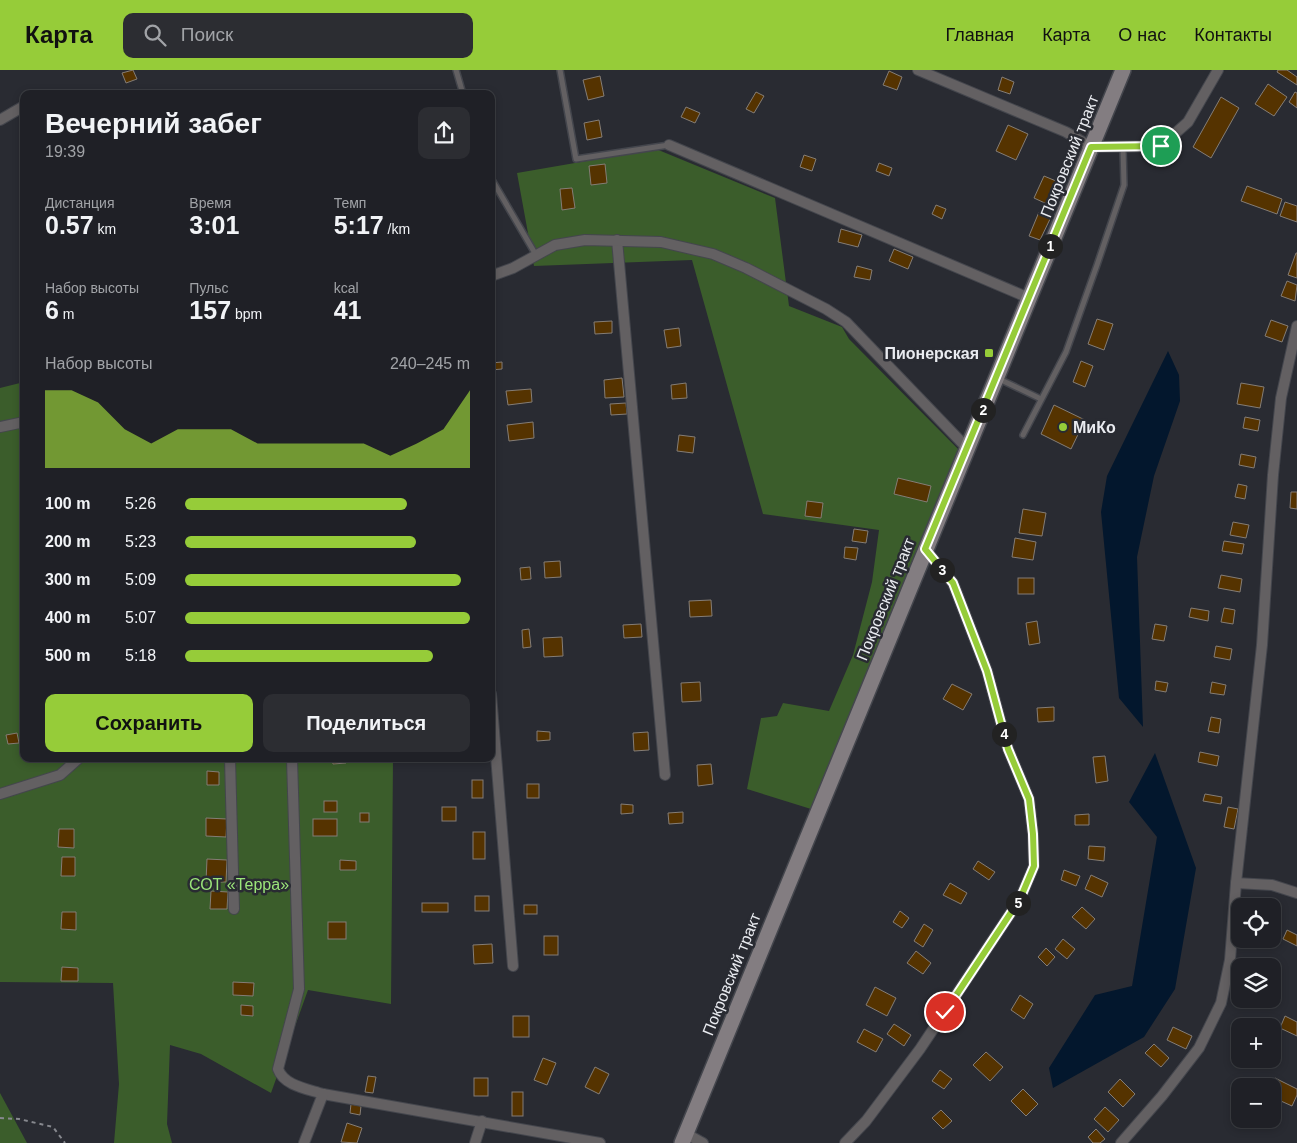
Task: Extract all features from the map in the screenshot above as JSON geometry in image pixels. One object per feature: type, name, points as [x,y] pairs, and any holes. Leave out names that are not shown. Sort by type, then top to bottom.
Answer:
[{"type":"main road","name":"Покровский тракт","points":[[683,1138],[1123,70]]},
{"type":"street","points":[[918,70],[1066,132],[1091,147],[1123,148],[1161,146],[1188,122],[1218,70]]},
{"type":"street","points":[[0,120],[20,108]]},
{"type":"street","points":[[669,145],[1029,298]]},
{"type":"street","points":[[495,275],[513,268],[555,245],[584,240],[661,242],[713,254],[781,284],[846,322],[967,448]]},
{"type":"street","points":[[617,240],[665,775]]},
{"type":"street","points":[[1121,1143],[1162,1096],[1199,1048],[1221,1003],[1230,960],[1236,883],[1262,645],[1272,475],[1281,398],[1297,326]]},
{"type":"street","points":[[0,426],[20,423]]},
{"type":"street","points":[[845,1143],[866,1121],[920,1049],[1020,899],[1034,866],[1029,799],[1008,749],[987,671],[953,583],[925,549]]},
{"type":"street","points":[[495,743],[513,966]]},
{"type":"street","points":[[0,794],[60,776],[75,762]]},
{"type":"street","points":[[230,762],[234,909]]},
{"type":"street","points":[[292,762],[299,989],[278,1069],[281,1076],[286,1081],[323,1094],[600,1143]]},
{"type":"street","points":[[1236,883],[1272,885],[1297,893]]},
{"type":"street","points":[[304,1143],[323,1094]]},
{"type":"street","points":[[475,1143],[482,1121]]},
{"type":"street","points":[[683,1138],[703,1143]]},
{"type":"lane","points":[[456,70],[462,90]]},
{"type":"lane","points":[[560,70],[576,159],[669,145]]},
{"type":"lane","points":[[1023,435],[1066,352],[1124,185],[1123,148]]},
{"type":"lane","points":[[495,185],[536,256]]},
{"type":"lane","points":[[996,378],[1041,399]]},
{"type":"path","points":[[0,1118],[19,1119],[53,1127],[65,1143]]},
{"type":"green space","points":[[656,149],[775,198],[789,306],[842,327],[849,339],[958,449],[811,809],[747,789],[761,718],[777,716],[783,703],[829,711],[853,655],[872,582],[879,530],[763,514],[692,260],[534,266],[517,173]]},
{"type":"green space","name":"СОТ «Терра»","points":[[20,383],[20,762],[393,762],[391,1004],[308,990],[271,1093],[201,1054],[170,1045],[167,1124],[172,1143],[114,1143],[119,1084],[113,983],[0,982],[0,388]]},
{"type":"green space","points":[[0,1093],[27,1143],[0,1143]]},
{"type":"water","points":[[1168,351],[1179,375],[1180,401],[1154,476],[1137,557],[1143,727],[1119,698],[1101,512],[1107,476]]},
{"type":"water","points":[[1155,753],[1196,868],[1175,989],[1144,1037],[1053,1088],[1049,1068],[1095,995],[1132,986],[1157,837],[1129,802]]},
{"type":"building","points":[[133,70],[137,79],[126,83],[122,73]]},
{"type":"building","points":[[1278,70],[1287,70],[1297,77],[1297,85],[1277,72]]},
{"type":"building","points":[[889,71],[902,77],[897,90],[883,85]]},
{"type":"building","points":[[600,76],[604,96],[588,100],[583,80]]},
{"type":"building","points":[[1002,77],[1014,82],[1010,94],[998,90]]},
{"type":"building","points":[[1268,84],[1287,97],[1274,116],[1255,104]]},
{"type":"building","points":[[756,92],[764,96],[754,113],[746,109]]},
{"type":"building","points":[[1295,92],[1297,93],[1297,108],[1289,102]]},
{"type":"building","points":[[1221,97],[1239,108],[1211,158],[1193,147]]},
{"type":"building","points":[[686,107],[700,113],[695,123],[681,117]]},
{"type":"building","points":[[599,120],[602,137],[587,140],[584,123]]},
{"type":"building","points":[[1008,125],[1028,134],[1016,160],[996,151]]},
{"type":"building","points":[[804,155],[816,159],[812,171],[800,167]]},
{"type":"building","points":[[879,163],[892,168],[889,176],[876,171]]},
{"type":"building","points":[[605,164],[607,183],[591,185],[589,166]]},
{"type":"building","points":[[1044,176],[1056,181],[1047,204],[1034,198]]},
{"type":"building","points":[[1247,186],[1282,199],[1277,214],[1241,201]]},
{"type":"building","points":[[572,188],[575,208],[562,210],[560,189]]},
{"type":"building","points":[[1285,202],[1297,206],[1297,222],[1280,216]]},
{"type":"building","points":[[936,205],[946,209],[942,219],[932,214]]},
{"type":"building","points":[[1039,212],[1051,217],[1040,240],[1029,236]]},
{"type":"building","points":[[841,229],[862,235],[858,247],[838,242]]},
{"type":"building","points":[[894,249],[913,257],[908,269],[889,261]]},
{"type":"building","points":[[1297,253],[1297,278],[1288,275]]},
{"type":"building","points":[[857,266],[872,270],[870,280],[854,277]]},
{"type":"building","points":[[1287,281],[1297,285],[1295,301],[1281,296]]},
{"type":"building","points":[[1097,319],[1113,324],[1104,350],[1088,344]]},
{"type":"building","points":[[1271,320],[1288,326],[1282,342],[1265,336]]},
{"type":"building","points":[[612,321],[612,333],[595,334],[594,322]]},
{"type":"building","points":[[679,328],[681,346],[667,348],[664,330]]},
{"type":"building","points":[[1081,361],[1093,366],[1085,387],[1073,382]]},
{"type":"building","points":[[502,362],[502,369],[495,370],[495,363]]},
{"type":"building","points":[[622,378],[624,397],[605,398],[604,380]]},
{"type":"building","points":[[686,383],[687,398],[672,399],[671,385]]},
{"type":"building","points":[[1241,383],[1264,387],[1260,408],[1237,404]]},
{"type":"building","points":[[531,389],[532,402],[508,405],[506,391]]},
{"type":"building","points":[[626,403],[627,414],[611,415],[610,404]]},
{"type":"building","name":"МиКо","points":[[1054,405],[1085,420],[1071,449],[1041,434]]},
{"type":"building","points":[[1245,417],[1260,420],[1258,431],[1243,428]]},
{"type":"building","points":[[533,422],[534,438],[509,441],[507,425]]},
{"type":"building","points":[[679,435],[695,437],[693,453],[677,451]]},
{"type":"building","points":[[1241,454],[1256,457],[1254,468],[1239,465]]},
{"type":"building","points":[[898,478],[931,486],[927,502],[894,494]]},
{"type":"building","points":[[1238,484],[1247,486],[1245,499],[1235,497]]},
{"type":"building","points":[[1291,492],[1297,492],[1297,509],[1290,508]]},
{"type":"building","points":[[807,501],[823,503],[821,518],[805,516]]},
{"type":"building","points":[[1023,509],[1046,513],[1042,536],[1019,533]]},
{"type":"building","points":[[1233,522],[1249,525],[1246,538],[1230,535]]},
{"type":"building","points":[[854,529],[868,531],[866,543],[852,541]]},
{"type":"building","points":[[1015,538],[1036,542],[1033,560],[1012,557]]},
{"type":"building","points":[[1224,541],[1244,544],[1242,554],[1222,551]]},
{"type":"building","points":[[845,547],[858,548],[856,560],[844,558]]},
{"type":"building","points":[[560,561],[561,577],[545,578],[544,562]]},
{"type":"building","points":[[530,567],[531,579],[521,580],[520,568]]},
{"type":"building","points":[[1221,575],[1242,579],[1240,592],[1218,588]]},
{"type":"building","points":[[1018,578],[1034,578],[1034,594],[1018,594]]},
{"type":"building","points":[[711,600],[712,616],[690,617],[689,601]]},
{"type":"building","points":[[1191,608],[1209,611],[1208,621],[1189,617]]},
{"type":"building","points":[[1224,608],[1235,610],[1233,624],[1221,622]]},
{"type":"building","points":[[1037,621],[1040,643],[1029,645],[1026,623]]},
{"type":"building","points":[[641,624],[642,637],[624,638],[623,625]]},
{"type":"building","points":[[1155,624],[1167,626],[1164,641],[1152,639]]},
{"type":"building","points":[[529,629],[531,647],[523,648],[522,630]]},
{"type":"building","points":[[562,637],[563,656],[544,657],[543,638]]},
{"type":"building","points":[[1216,646],[1232,649],[1230,660],[1214,657]]},
{"type":"building","points":[[1156,681],[1168,683],[1166,692],[1155,690]]},
{"type":"building","points":[[700,682],[701,701],[682,702],[681,683]]},
{"type":"building","points":[[1212,682],[1226,685],[1224,695],[1210,693]]},
{"type":"building","points":[[952,684],[972,694],[963,710],[943,699]]},
{"type":"building","points":[[1054,707],[1054,721],[1038,722],[1037,708]]},
{"type":"building","points":[[1211,717],[1221,719],[1219,733],[1208,731]]},
{"type":"building","points":[[537,731],[550,732],[550,740],[537,741]]},
{"type":"building","points":[[648,732],[649,750],[634,751],[633,733]]},
{"type":"building","points":[[17,733],[19,743],[8,744],[6,735]]},
{"type":"building","points":[[1200,752],[1219,756],[1217,766],[1198,762]]},
{"type":"building","points":[[1105,756],[1108,781],[1096,783],[1093,757]]},
{"type":"building","points":[[333,762],[346,763],[333,764]]},
{"type":"building","points":[[711,764],[713,784],[698,786],[697,765]]},
{"type":"building","points":[[207,771],[219,772],[219,785],[207,785]]},
{"type":"building","points":[[472,780],[483,780],[483,798],[472,798]]},
{"type":"building","points":[[527,784],[539,784],[539,798],[527,798]]},
{"type":"building","points":[[1205,794],[1222,797],[1221,804],[1203,801]]},
{"type":"building","points":[[324,801],[337,801],[337,812],[324,812]]},
{"type":"building","points":[[621,804],[633,805],[633,813],[621,814]]},
{"type":"building","points":[[442,807],[456,807],[456,821],[442,821]]},
{"type":"building","points":[[1228,807],[1238,809],[1234,829],[1224,827]]},
{"type":"building","points":[[683,812],[683,823],[669,824],[668,813]]},
{"type":"building","points":[[360,813],[369,813],[369,822],[360,822]]},
{"type":"building","points":[[1089,814],[1089,825],[1075,825],[1075,815]]},
{"type":"building","points":[[206,818],[227,819],[226,837],[206,836]]},
{"type":"building","points":[[313,819],[337,819],[337,836],[313,836]]},
{"type":"building","points":[[59,829],[74,829],[74,848],[58,847]]},
{"type":"building","points":[[473,832],[485,832],[485,859],[473,859]]},
{"type":"building","points":[[1089,846],[1105,847],[1104,861],[1088,859]]},
{"type":"building","points":[[62,857],[75,857],[75,876],[61,876]]},
{"type":"building","points":[[207,859],[227,860],[226,882],[206,882]]},
{"type":"building","points":[[340,860],[356,861],[356,870],[340,870]]},
{"type":"building","points":[[978,861],[995,872],[989,880],[973,869]]},
{"type":"building","points":[[1064,870],[1080,876],[1076,886],[1061,880]]},
{"type":"building","points":[[1091,875],[1108,883],[1102,897],[1085,889]]},
{"type":"building","points":[[950,883],[967,893],[961,904],[943,895]]},
{"type":"building","points":[[211,891],[228,892],[227,909],[210,909]]},
{"type":"building","points":[[475,896],[489,896],[489,911],[475,911]]},
{"type":"building","points":[[422,903],[448,903],[448,912],[422,912]]},
{"type":"building","points":[[524,905],[537,905],[537,914],[524,914]]},
{"type":"building","points":[[1082,907],[1095,919],[1086,929],[1072,917]]},
{"type":"building","points":[[900,911],[909,918],[902,928],[893,922]]},
{"type":"building","points":[[62,912],[76,912],[76,930],[61,929]]},
{"type":"building","points":[[328,922],[346,922],[346,939],[328,939]]},
{"type":"building","points":[[924,924],[933,930],[923,947],[914,941]]},
{"type":"building","points":[[1287,930],[1297,935],[1297,946],[1283,939]]},
{"type":"building","points":[[544,936],[558,936],[558,955],[544,955]]},
{"type":"building","points":[[1063,939],[1075,949],[1067,959],[1055,949]]},
{"type":"building","points":[[492,944],[493,963],[474,964],[473,945]]},
{"type":"building","points":[[1046,948],[1055,957],[1047,966],[1038,957]]},
{"type":"building","points":[[916,951],[931,963],[923,974],[907,963]]},
{"type":"building","points":[[62,967],[78,968],[78,981],[61,981]]},
{"type":"building","points":[[233,982],[254,983],[253,996],[233,995]]},
{"type":"building","points":[[875,987],[896,998],[887,1016],[866,1005]]},
{"type":"building","points":[[1020,995],[1033,1004],[1024,1019],[1011,1010]]},
{"type":"building","points":[[241,1005],[253,1006],[253,1016],[241,1015]]},
{"type":"building","points":[[513,1016],[529,1016],[529,1037],[513,1037]]},
{"type":"building","points":[[1285,1016],[1297,1022],[1297,1036],[1281,1028]]},
{"type":"building","points":[[894,1024],[911,1035],[904,1046],[887,1034]]},
{"type":"building","points":[[1173,1027],[1192,1036],[1186,1049],[1167,1040]]},
{"type":"building","points":[[864,1029],[883,1039],[876,1052],[857,1042]]},
{"type":"building","points":[[1154,1044],[1169,1058],[1161,1067],[1145,1053]]},
{"type":"building","points":[[986,1052],[1003,1067],[990,1081],[973,1065]]},
{"type":"building","points":[[543,1058],[556,1063],[547,1085],[534,1080]]},
{"type":"building","points":[[595,1067],[609,1074],[599,1094],[585,1087]]},
{"type":"building","points":[[940,1070],[952,1079],[944,1089],[932,1081]]},
{"type":"building","points":[[368,1076],[376,1077],[373,1093],[365,1092]]},
{"type":"building","points":[[474,1078],[488,1078],[488,1096],[474,1096]]},
{"type":"building","points":[[1120,1079],[1135,1094],[1123,1107],[1108,1092]]},
{"type":"building","points":[[1281,1081],[1297,1089],[1297,1095],[1292,1106],[1281,1101]]},
{"type":"building","points":[[1023,1089],[1038,1104],[1026,1116],[1011,1101]]},
{"type":"building","points":[[512,1092],[523,1092],[523,1116],[512,1116]]},
{"type":"building","points":[[351,1104],[361,1106],[360,1115],[350,1113]]},
{"type":"building","points":[[1105,1107],[1119,1120],[1108,1132],[1094,1119]]},
{"type":"building","points":[[941,1110],[952,1121],[943,1129],[932,1118]]},
{"type":"building","points":[[347,1123],[362,1128],[357,1143],[341,1142]]},
{"type":"building","points":[[1096,1129],[1105,1139],[1100,1143],[1093,1143],[1088,1137]]},
{"type":"place","name":"Пионерская","points":[[989,353]]},
{"type":"place","name":"МиКо","points":[[1063,427]]},
{"type":"route","points":[[945,1012],[1020,899],[1034,866],[1033,834],[1029,799],[1008,749],[987,671],[953,583],[925,549],[1091,147],[1161,146]]}]
